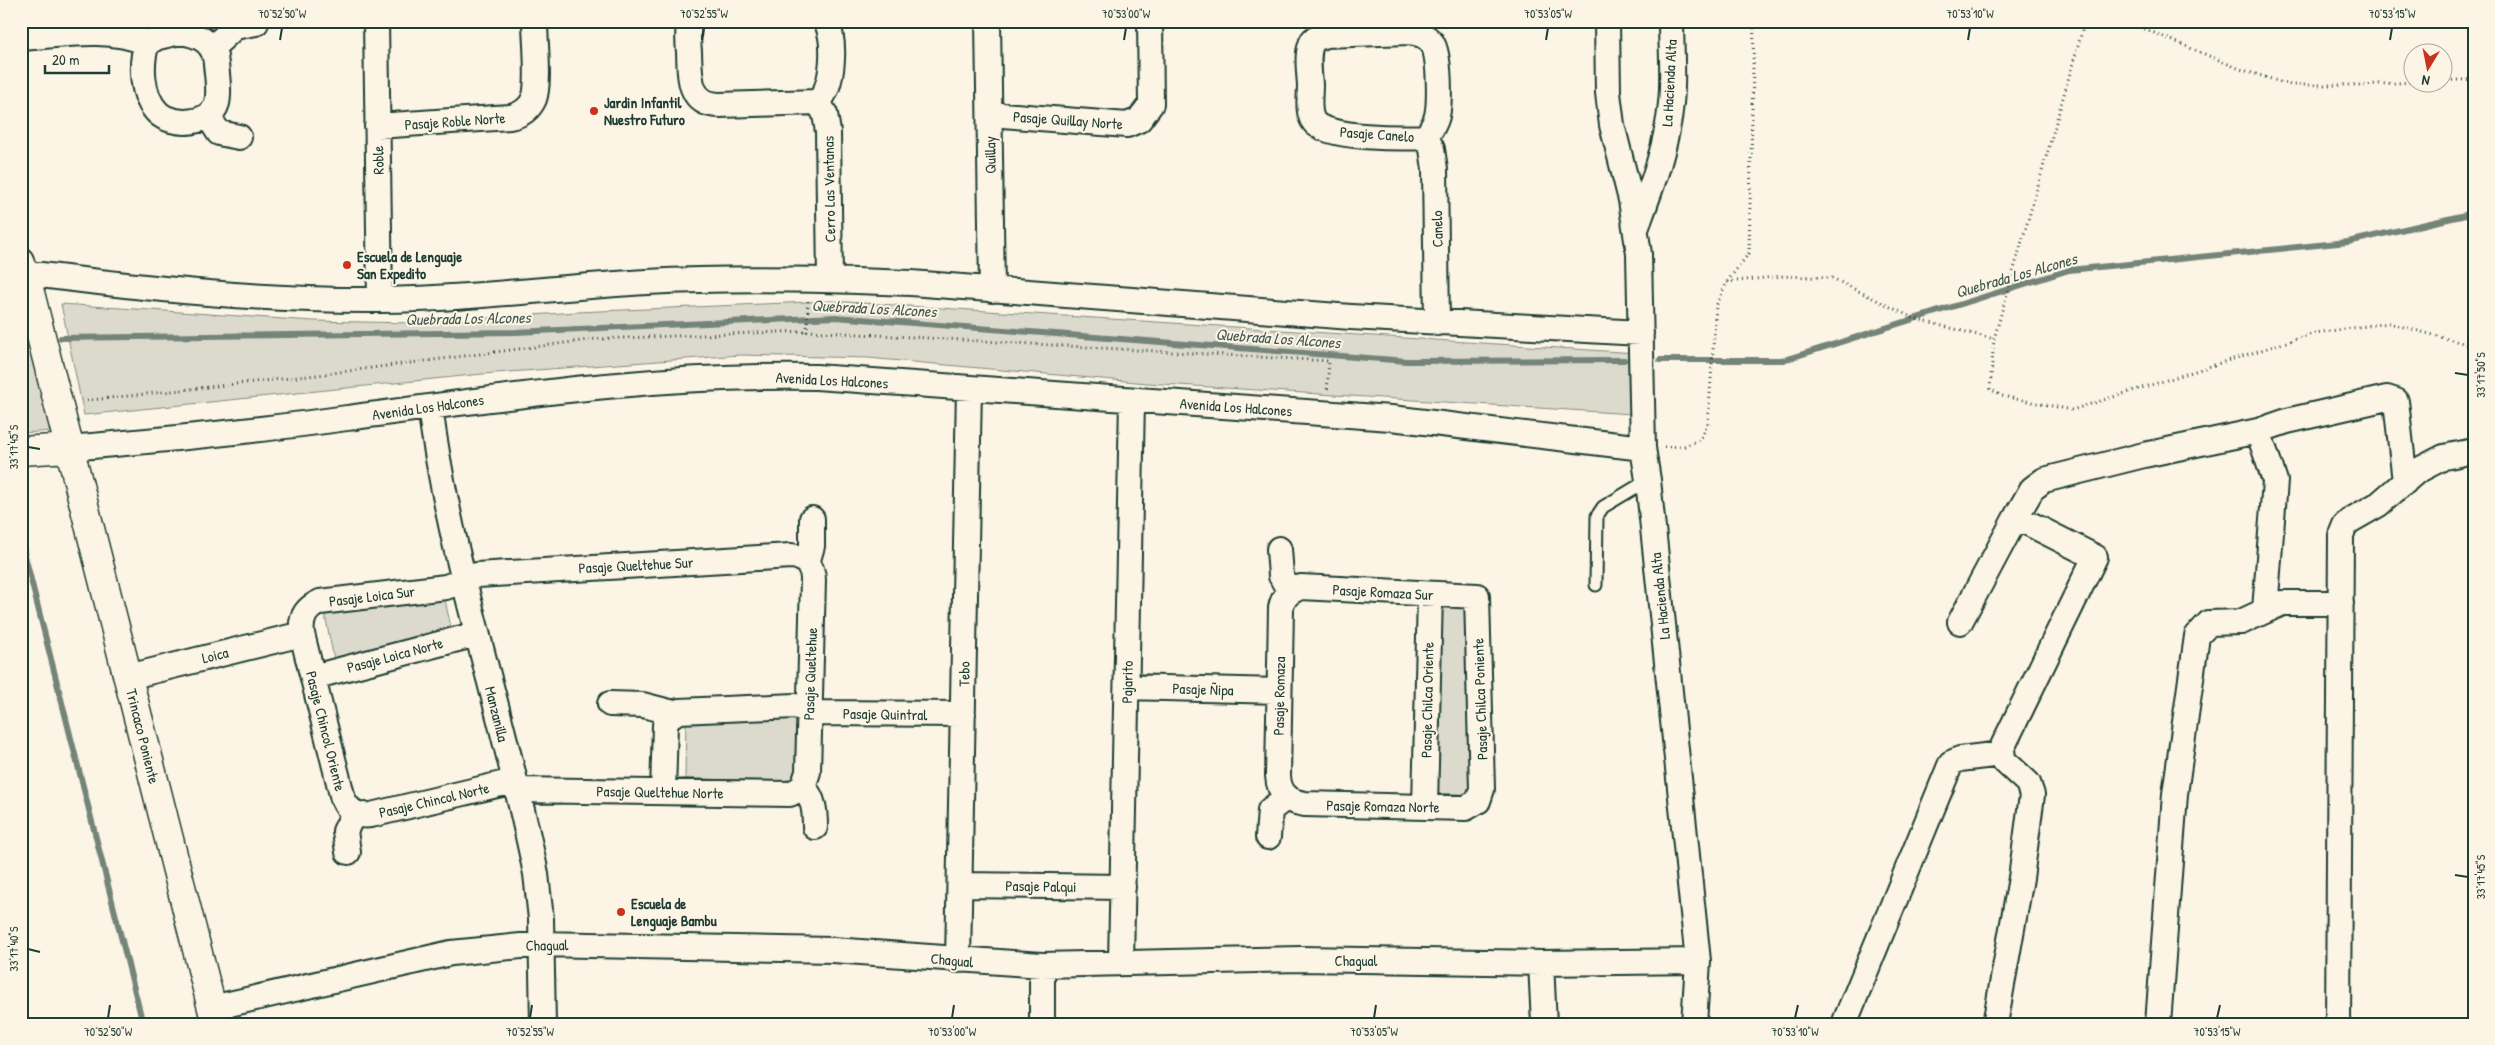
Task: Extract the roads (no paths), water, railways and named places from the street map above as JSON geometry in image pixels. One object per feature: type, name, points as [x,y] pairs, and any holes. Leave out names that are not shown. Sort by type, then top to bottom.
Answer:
[{"type":"street","name":"Roble","points":[[376,21],[380,300]]},
{"type":"street","name":"Pasaje Roble Norte","points":[[378,126],[510,117],[524,112],[530,106],[536,93],[535,21]]},
{"type":"street","points":[[690,21],[688,31],[690,78],[698,98],[712,105],[818,102],[827,90],[830,82],[830,34],[826,21]]},
{"type":"street","name":"Quillay","points":[[988,21],[992,290]]},
{"type":"street","name":"Pasaje Quillay Norte","points":[[990,114],[1126,125],[1140,120],[1151,104],[1150,21]]},
{"type":"street","name":"La Hacienda Alta","points":[[1607,21],[1608,93],[1612,125],[1636,230],[1641,279],[1643,448],[1648,480],[1698,961],[1694,1024]]},
{"type":"street","name":"La Hacienda Alta","points":[[1636,230],[1657,172],[1668,125],[1672,70],[1671,21]]},
{"type":"street","points":[[212,48],[235,27],[256,23]]},
{"type":"street","name":"Pasaje Canelo","points":[[1309,30],[1325,34],[1416,32],[1429,40],[1433,45],[1437,59],[1438,110],[1434,124],[1426,137],[1356,135],[1323,129],[1314,123],[1310,112],[1309,30]]},
{"type":"street","points":[[21,38],[102,33],[128,37],[147,44],[158,38],[180,32],[201,37],[212,48],[216,62],[218,96],[213,111],[208,116],[200,120],[178,121],[163,117],[156,111],[142,72],[147,44]]},
{"type":"street","name":"Cerro Las Ventanas","points":[[818,102],[825,114],[828,132],[819,279]]},
{"type":"street","points":[[208,116],[219,133],[239,138]]},
{"type":"street","name":"Canelo","points":[[1426,137],[1432,149],[1435,169],[1437,323]]},
{"type":"street","points":[[22,269],[214,294],[380,300],[450,297],[650,282],[819,279],[1437,323],[1641,333]]},
{"type":"street","name":"Trincaco Poniente","points":[[22,269],[70,448],[214,1016]]},
{"type":"street","name":"Avenida Los Halcones","points":[[21,451],[261,429],[588,386],[712,377],[816,377],[1325,413],[1456,425],[1643,448]]},
{"type":"street","name":"Tebo","points":[[958,960],[969,388]]},
{"type":"street","points":[[1960,622],[2032,489],[2044,480],[2144,455],[2258,431],[2287,420],[2393,398],[2396,401],[2406,482]]},
{"type":"street","name":"Pajarito","points":[[1122,964],[1132,400]]},
{"type":"street","name":"Manzanilla","points":[[430,407],[446,506],[536,874],[541,944],[542,1024]]},
{"type":"street","points":[[2258,431],[2275,481],[2265,610]]},
{"type":"street","points":[[2338,1024],[2343,530],[2351,520],[2379,504],[2417,471],[2437,460],[2457,453],[2474,451]]},
{"type":"street","points":[[1996,1024],[2021,878],[2032,795],[2028,783],[2006,765],[2001,754],[2004,743],[2095,558],[2016,517]]},
{"type":"street","name":"Pasaje Queltehue","points":[[803,787],[807,778],[813,574],[807,562],[812,546],[812,519]]},
{"type":"street","points":[[1279,548],[1281,576],[1290,592]]},
{"type":"street","name":"Pasaje Queltehue Sur","points":[[464,580],[477,575],[781,556],[797,556],[807,562]]},
{"type":"street","name":"Pasaje Loica Sur","points":[[302,634],[302,619],[305,613],[320,602],[446,587],[464,580]]},
{"type":"street","name":"Pasaje Romaza Sur","points":[[1290,592],[1301,587],[1477,596]]},
{"type":"street","name":"Pasaje Romaza","points":[[1286,797],[1278,784],[1281,608],[1282,602],[1290,592]]},
{"type":"street","name":"Pasaje Chilca Oriente","points":[[1425,806],[1430,594]]},
{"type":"street","name":"Pasaje Chilca Poniente","points":[[1477,596],[1482,789],[1478,801]]},
{"type":"street","points":[[2158,1024],[2175,794],[2196,636],[2208,623],[2241,622],[2282,603],[2341,603]]},
{"type":"street","name":"Loica","points":[[128,677],[302,634]]},
{"type":"street","name":"Pasaje Chincol Oriente","points":[[302,634],[343,799],[354,812]]},
{"type":"street","name":"Pasaje Loica Norte","points":[[313,677],[477,634]]},
{"type":"street","name":"Pasaje Ñipa","points":[[1127,687],[1280,691]]},
{"type":"street","points":[[610,704],[643,705],[674,713],[665,725],[663,792]]},
{"type":"street","name":"Pasaje Quintral","points":[[674,713],[684,710],[795,706],[818,713],[963,714]]},
{"type":"street","points":[[1844,1024],[1950,763],[1960,759],[2001,754]]},
{"type":"street","name":"Pasaje Queltehue Norte","points":[[515,786],[663,792],[790,794],[803,787]]},
{"type":"street","name":"Pasaje Chincol Norte","points":[[354,812],[371,815],[515,786]]},
{"type":"street","points":[[803,787],[814,806],[815,827]]},
{"type":"street","points":[[1268,837],[1270,810],[1286,797]]},
{"type":"street","name":"Pasaje Romaza Norte","points":[[1286,797],[1305,804],[1466,808],[1478,801]]},
{"type":"street","points":[[348,852],[345,831],[354,812]]},
{"type":"street","name":"Pasaje Palqui","points":[[960,885],[1123,887]]},
{"type":"street","name":"Chagual","points":[[214,1016],[451,953],[541,944],[834,950],[1042,965],[1300,959],[1541,963],[1698,961]]},
{"type":"street","points":[[1541,963],[1544,1024]]},
{"type":"street","points":[[1042,965],[1042,1024]]},
{"type":"lane","points":[[1596,585],[1597,516],[1603,507],[1648,480]]},
{"type":"waterway","name":"Quebrada Los Alcones","points":[[1660,360],[1784,360],[2069,270],[2348,242],[2474,213]]},
{"type":"waterway","name":"Quebrada Los Alcones","points":[[61,338],[516,332],[835,317],[1407,361],[1624,360]]},
{"type":"waterway","points":[[21,540],[143,1024]]},
{"type":"place","name":"Jardin Infantil Nuestro Futuro","points":[[594,111]]},
{"type":"place","name":"Escuela de Lenguaje San Expedito","points":[[347,265]]},
{"type":"place","name":"Escuela de Lenguaje Bambu","points":[[621,912]]}]
